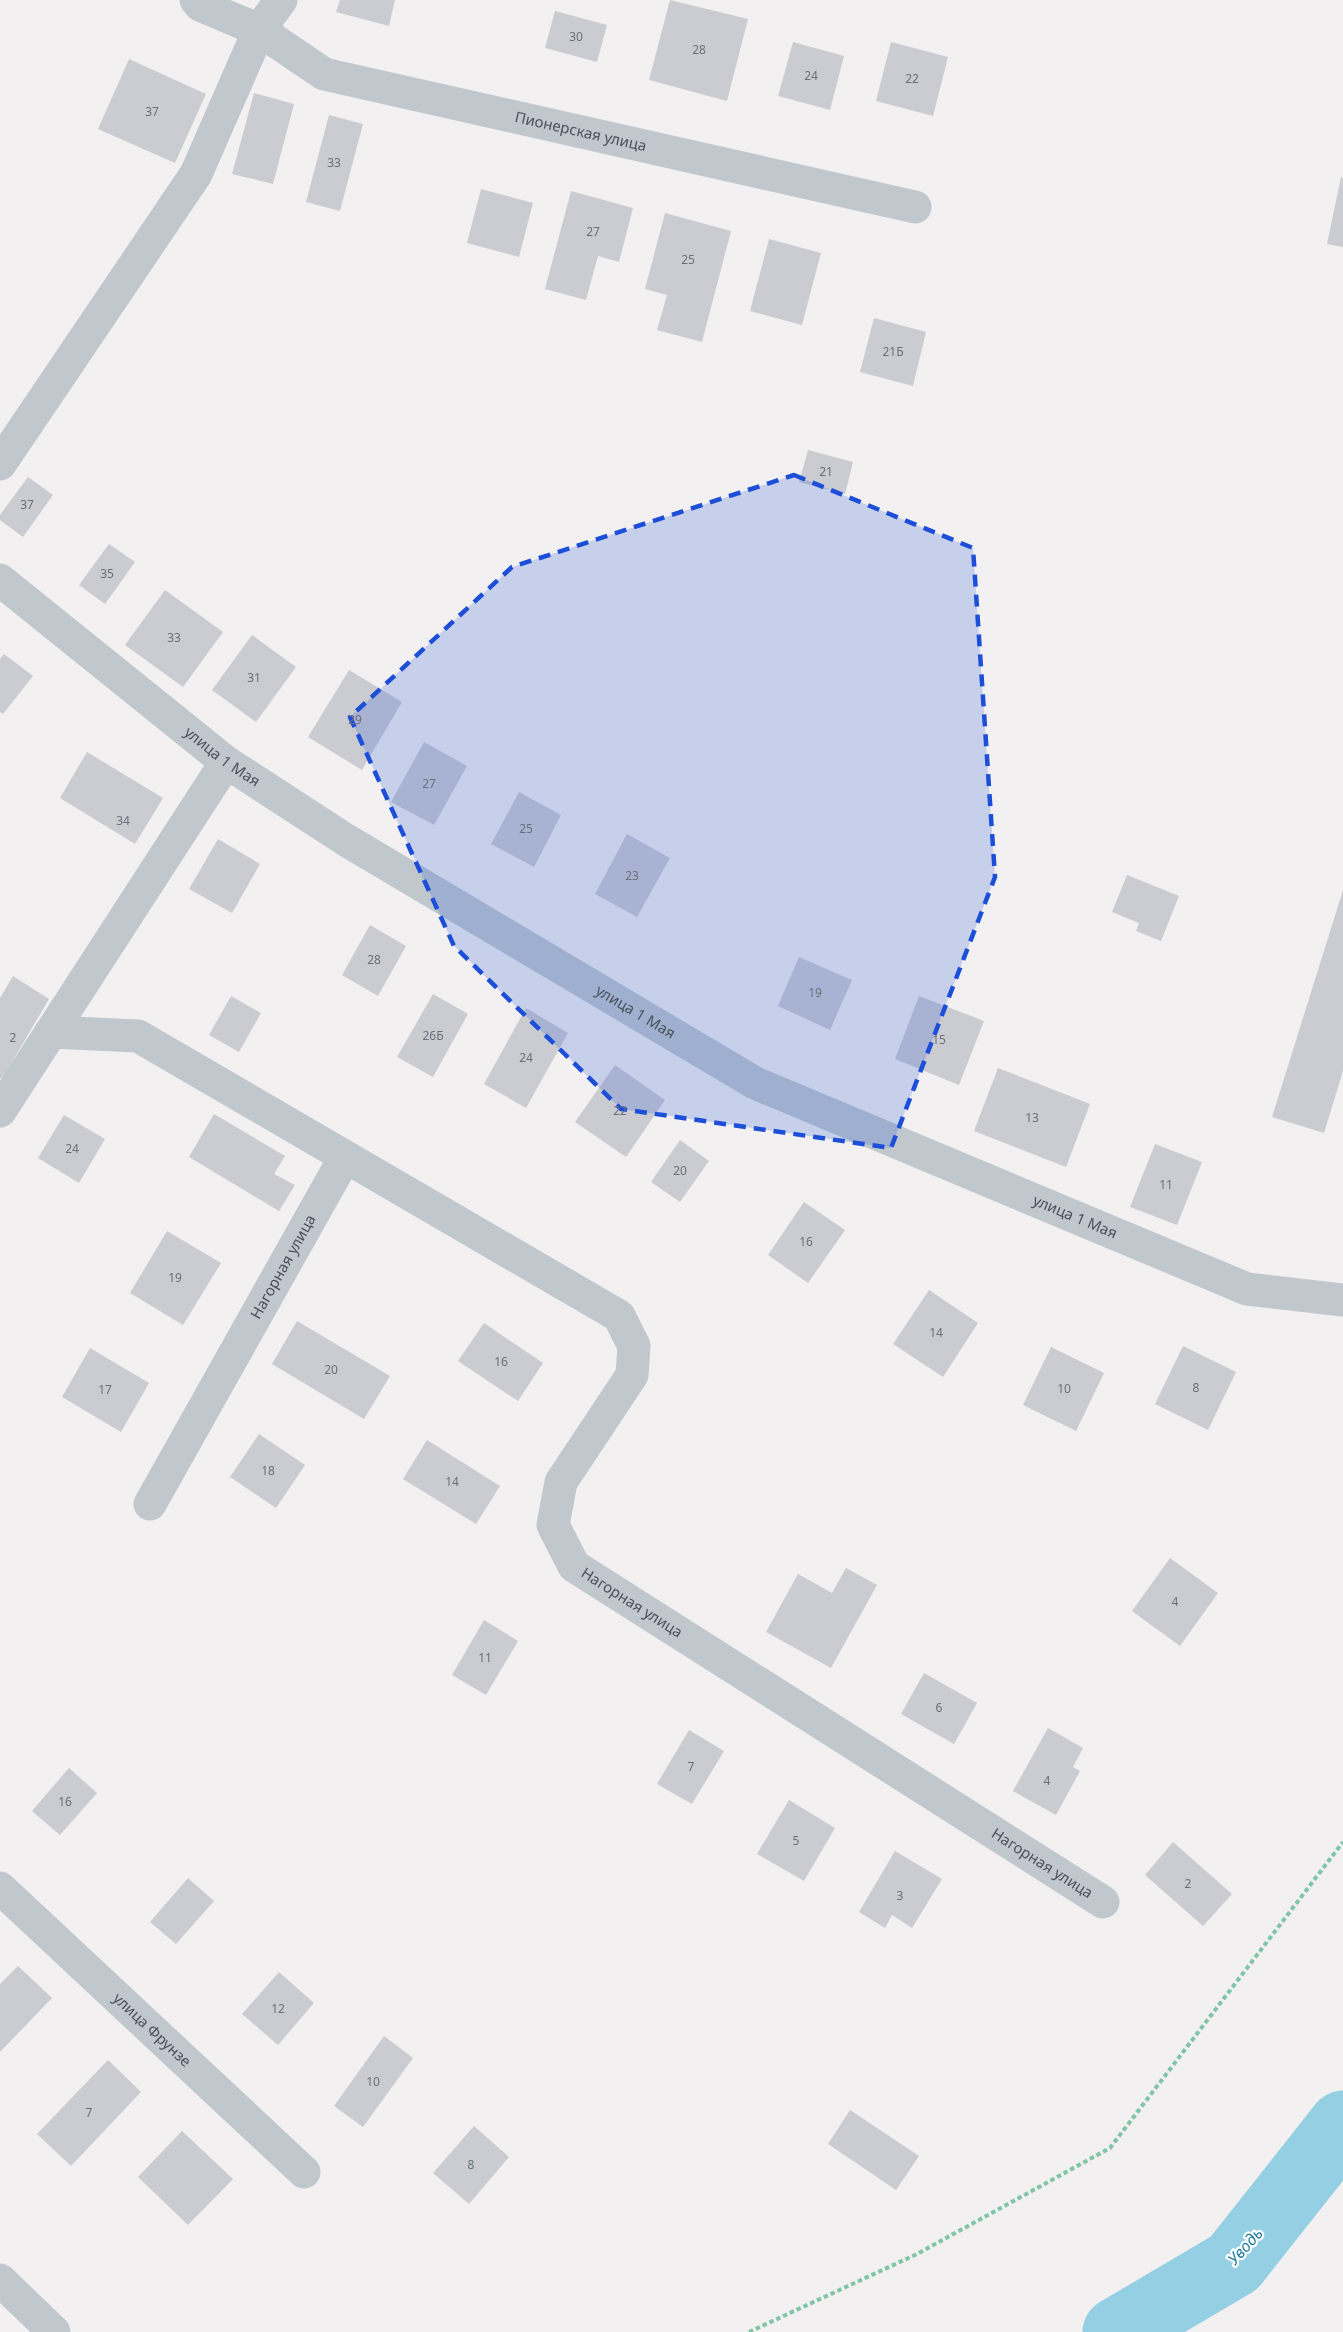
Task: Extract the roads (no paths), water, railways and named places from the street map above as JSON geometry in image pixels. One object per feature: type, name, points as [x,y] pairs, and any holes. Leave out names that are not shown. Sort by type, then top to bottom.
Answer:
[{"type":"street","name":"Пионерская улица","points":[[196,0],[200,5],[259,30],[324,74],[915,207]]},
{"type":"street","points":[[0,464],[196,174],[259,30],[281,0]]},
{"type":"street","name":"улица 1 Мая","points":[[0,580],[226,762],[346,840],[755,1083],[1247,1289],[1343,1300]]},
{"type":"street","points":[[0,1111],[226,762]]},
{"type":"street","name":"Нагорная улица","points":[[51,1032],[138,1036],[619,1316],[634,1346],[632,1375],[561,1482],[553,1525],[573,1566],[1103,1902]]},
{"type":"street","name":"Нагорная улица","points":[[150,1504],[345,1156]]},
{"type":"street","name":"улица Фрунзе","points":[[0,1888],[304,2172]]},
{"type":"street","points":[[0,2280],[54,2332]]},
{"type":"waterway","name":"Уводь","points":[[1117,2332],[1234,2263],[1343,2125]]}]
